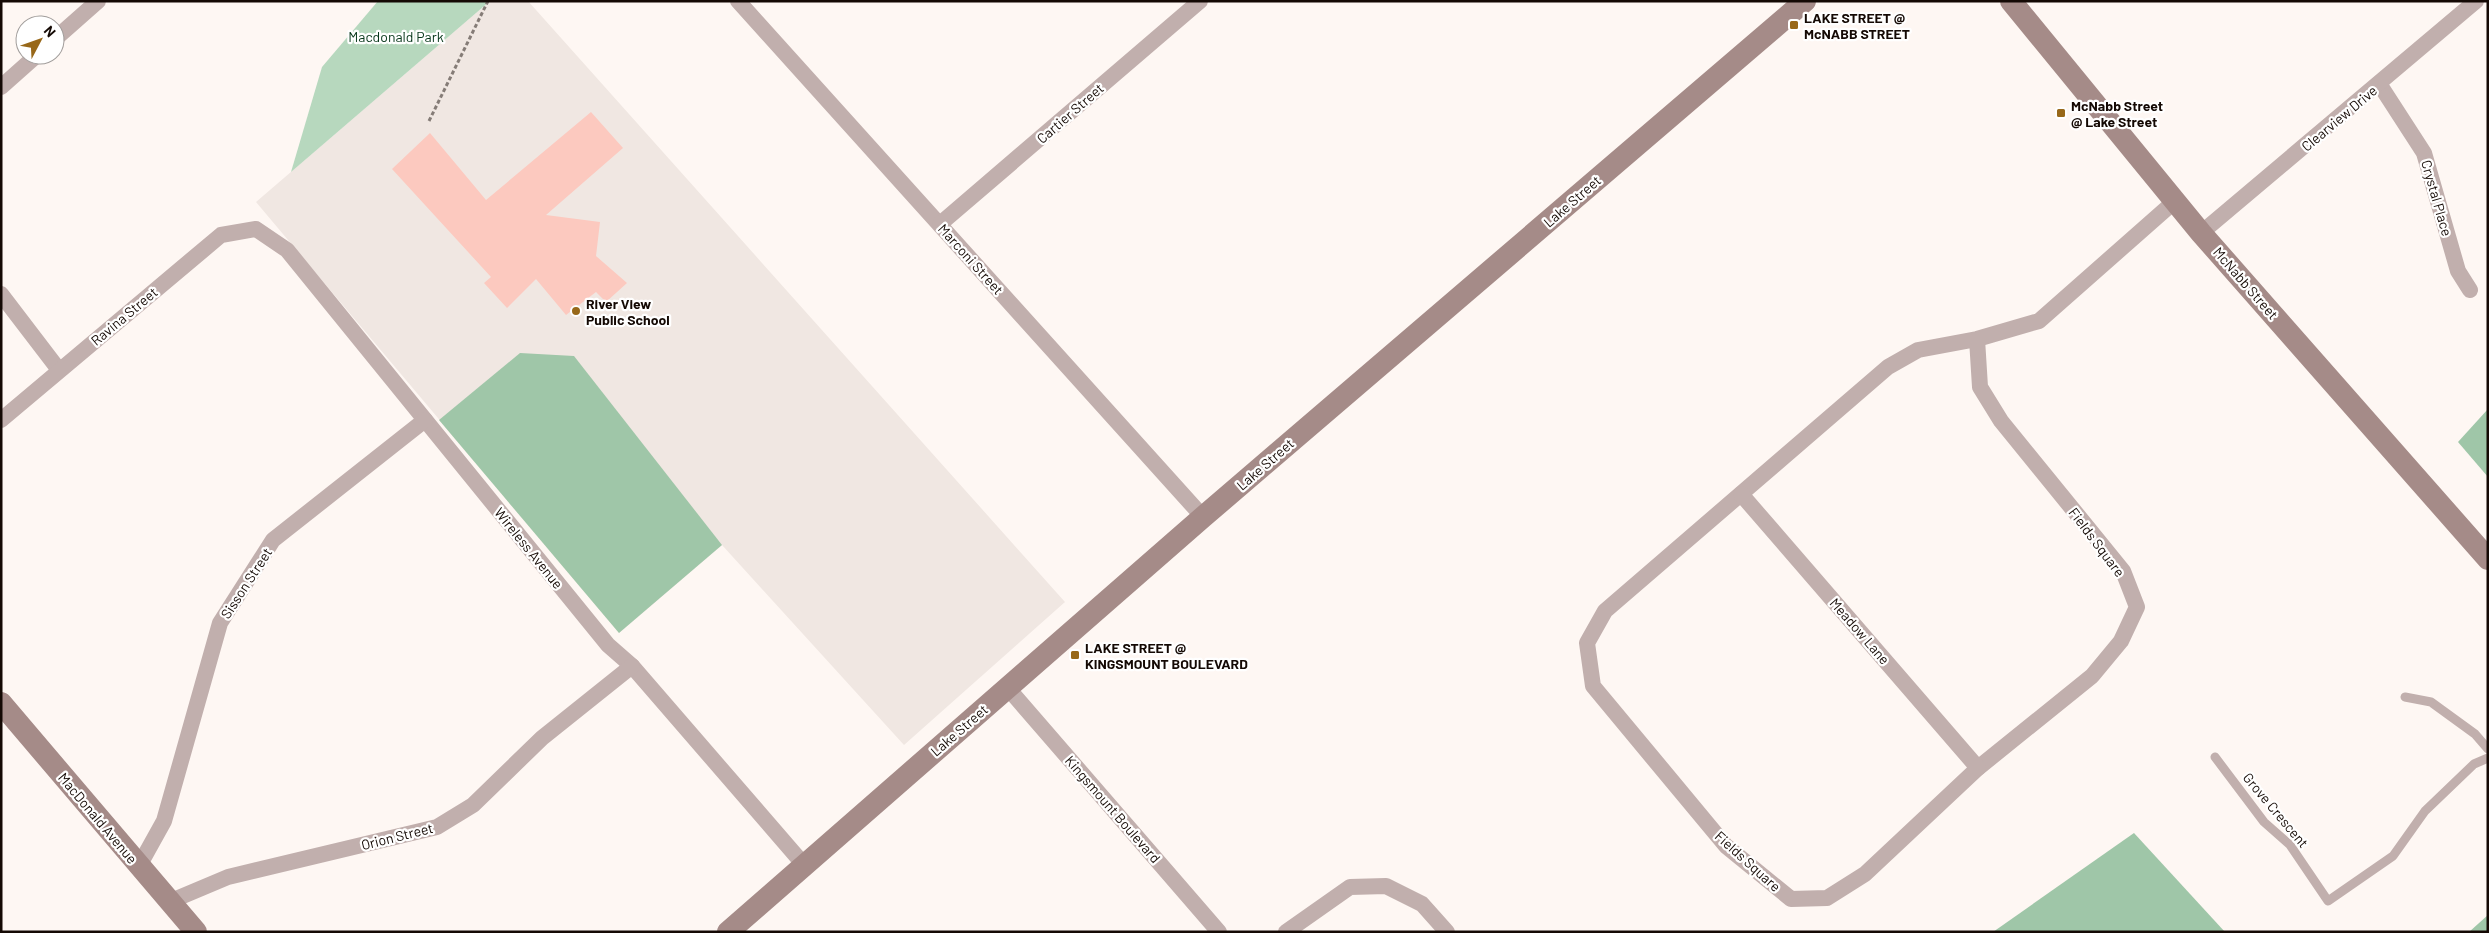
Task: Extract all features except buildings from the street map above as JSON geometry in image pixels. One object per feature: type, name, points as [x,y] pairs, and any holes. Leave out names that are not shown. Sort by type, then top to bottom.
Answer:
[{"type":"street","points":[[65,30],[98,1]]},
{"type":"street","name":"Marconi Street","points":[[738,1],[1203,518]]},
{"type":"street","name":"Cartier Street","points":[[940,224],[1200,1]]},
{"type":"street","name":"Lake Street","points":[[728,932],[1007,687],[1805,1]]},
{"type":"street","name":"McNabb Street","points":[[2011,1],[2201,233],[2488,559]]},
{"type":"street","name":"Clearview Drive","points":[[2201,233],[2380,85],[2476,1]]},
{"type":"street","points":[[1,87],[26,65]]},
{"type":"street","name":"Crystal Place","points":[[2380,85],[2424,153],[2458,271],[2470,290]]},
{"type":"street","name":"Fields Square","points":[[1977,338],[1980,387],[2001,421],[2123,572],[2137,607],[2121,641],[2092,676],[1978,768],[1865,874],[1827,898],[1791,899],[1726,846],[1593,686],[1587,644],[1605,611],[1888,367],[1918,350],[1977,338],[2040,321],[2175,201]]},
{"type":"street","name":"Ravina Street","points":[[1,420],[221,235],[256,229]]},
{"type":"street","name":"Wireless Avenue","points":[[256,229],[287,250],[608,645],[632,666],[805,866]]},
{"type":"street","points":[[1,294],[59,370]]},
{"type":"street","name":"Sisson Street","points":[[139,866],[164,821],[220,623],[273,540],[425,420]]},
{"type":"street","name":"Meadow Lane","points":[[1741,494],[1978,768]]},
{"type":"street","name":"Orion Street","points":[[172,901],[228,877],[437,827],[473,805],[542,738],[632,666]]},
{"type":"street","name":"Kingsmount Boulevard","points":[[1007,687],[1219,932]]},
{"type":"street","name":"MacDonald Avenue","points":[[1,703],[139,866],[172,901],[196,932]]},
{"type":"street","points":[[1286,932],[1350,887],[1386,886],[1422,904],[1447,932]]},
{"type":"lane","points":[[2406,697],[2431,702],[2476,734],[2488,749]]},
{"type":"lane","name":"Grove Crescent","points":[[2215,757],[2264,822],[2290,845],[2328,901],[2393,856],[2425,811],[2474,764],[2488,758]]},
{"type":"path","points":[[429,121],[488,1]]},
{"type":"shaded area","name":"River View Public School","points":[[490,1],[528,1],[1065,602],[904,745],[722,545],[619,633],[256,202]]},
{"type":"green space","name":"Macdonald Park","points":[[378,1],[490,1],[291,172],[322,67]]},
{"type":"green space","points":[[520,353],[574,356],[722,545],[619,633],[439,420]]},
{"type":"green space","points":[[2488,409],[2488,477],[2458,442]]},
{"type":"green space","points":[[2134,833],[2225,932],[1993,932]]},
{"type":"green space","points":[[2488,915],[2488,932],[2469,932]]},
{"type":"place","name":"LAKE STREET @ McNABB STREET","points":[[1794,25]]},
{"type":"place","name":"McNabb Street @ Lake Street","points":[[2061,113]]},
{"type":"place","name":"River View Public School","points":[[576,311]]},
{"type":"place","name":"LAKE STREET @ KINGSMOUNT BOULEVARD","points":[[1075,655]]}]
